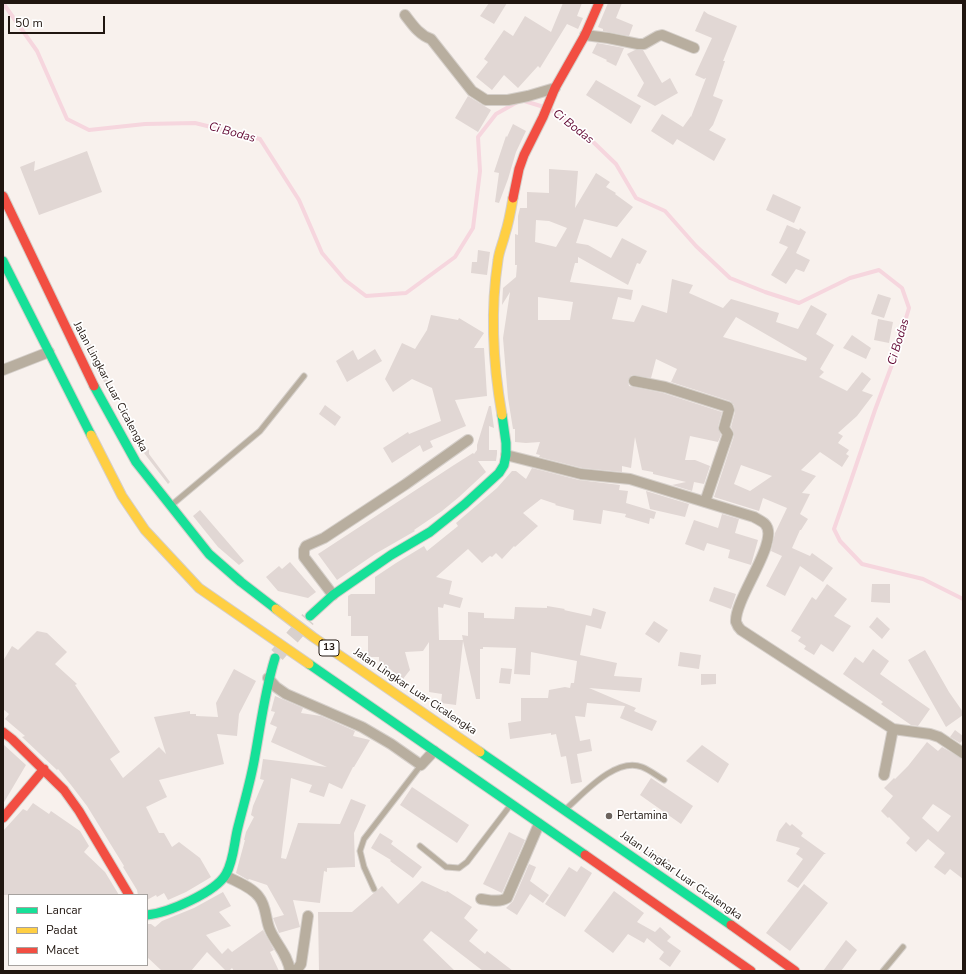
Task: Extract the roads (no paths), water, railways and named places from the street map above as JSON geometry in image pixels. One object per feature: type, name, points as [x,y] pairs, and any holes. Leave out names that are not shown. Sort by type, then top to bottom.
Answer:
[{"type":"main road","points":[[310,616],[333,595],[391,555],[430,532],[465,504],[499,473],[504,465],[506,443],[499,399],[493,323],[493,298],[498,258],[506,232],[519,169],[524,155],[556,88],[585,35],[599,3]]},
{"type":"main road","name":"Jalan Lingkar Luar Cicalengka","points":[[3,196],[91,381],[136,462],[209,554],[242,582],[313,637],[565,810],[795,971]]},
{"type":"main road","name":"13","points":[[3,261],[122,496],[145,530],[199,588],[751,971]]},
{"type":"main road","points":[[148,915],[163,912],[184,903],[217,885],[226,876],[233,854],[235,838],[252,772],[268,678],[275,658]]},
{"type":"main road","points":[[3,732],[44,769],[64,790],[79,811],[128,894]]},
{"type":"main road","points":[[3,818],[44,769]]},
{"type":"street","points":[[405,15],[417,30],[426,38],[431,39],[472,91],[486,100],[508,100],[556,88]]},
{"type":"street","points":[[585,35],[638,44],[644,44],[662,35],[694,48]]},
{"type":"street","points":[[3,370],[49,352]]},
{"type":"street","points":[[634,381],[665,387],[728,407],[724,428],[728,434],[705,502]]},
{"type":"street","points":[[333,595],[304,558],[304,550],[306,546],[324,538],[406,484],[468,440]]},
{"type":"street","points":[[506,455],[581,474],[630,479],[754,518],[765,524],[768,530],[768,543],[737,610],[736,623],[741,630],[893,729],[930,734],[939,737],[963,753]]},
{"type":"street","points":[[268,678],[276,687],[286,694],[362,727],[391,744],[421,765],[434,751]]},
{"type":"street","points":[[884,775],[893,729]]},
{"type":"street","points":[[481,899],[503,900],[507,898],[539,824]]},
{"type":"street","points":[[226,876],[252,890],[260,898],[265,909],[269,929],[287,959],[290,971]]},
{"type":"street","points":[[296,971],[301,964],[308,916]]},
{"type":"lane","points":[[170,506],[260,431],[304,376]]},
{"type":"lane","points":[[374,889],[364,867],[360,851],[364,839],[421,765]]},
{"type":"lane","points":[[565,810],[592,785],[613,770],[625,766],[642,767],[664,780]]},
{"type":"lane","points":[[420,846],[446,867],[459,868],[466,862],[511,804]]},
{"type":"lane","points":[[883,971],[903,947]]},
{"type":"waterway","name":"Ci Bodas","points":[[3,3],[37,51],[67,119],[89,130],[145,124],[195,123],[260,139],[299,200],[322,253],[345,280],[366,296],[406,293],[455,257],[473,228],[480,171],[478,137],[496,114],[521,100],[544,107]]},
{"type":"waterway","name":"Ci Bodas","points":[[550,109],[589,138],[616,164],[636,198],[665,211],[696,246],[730,278],[765,292],[799,303],[850,278],[879,270],[902,288],[909,308],[893,362],[834,529],[840,541],[862,564],[923,579],[963,599]]},
{"type":"tunnel","points":[[277,655],[308,619]]},
{"type":"place","name":"Pertamina","points":[[609,816]]}]
